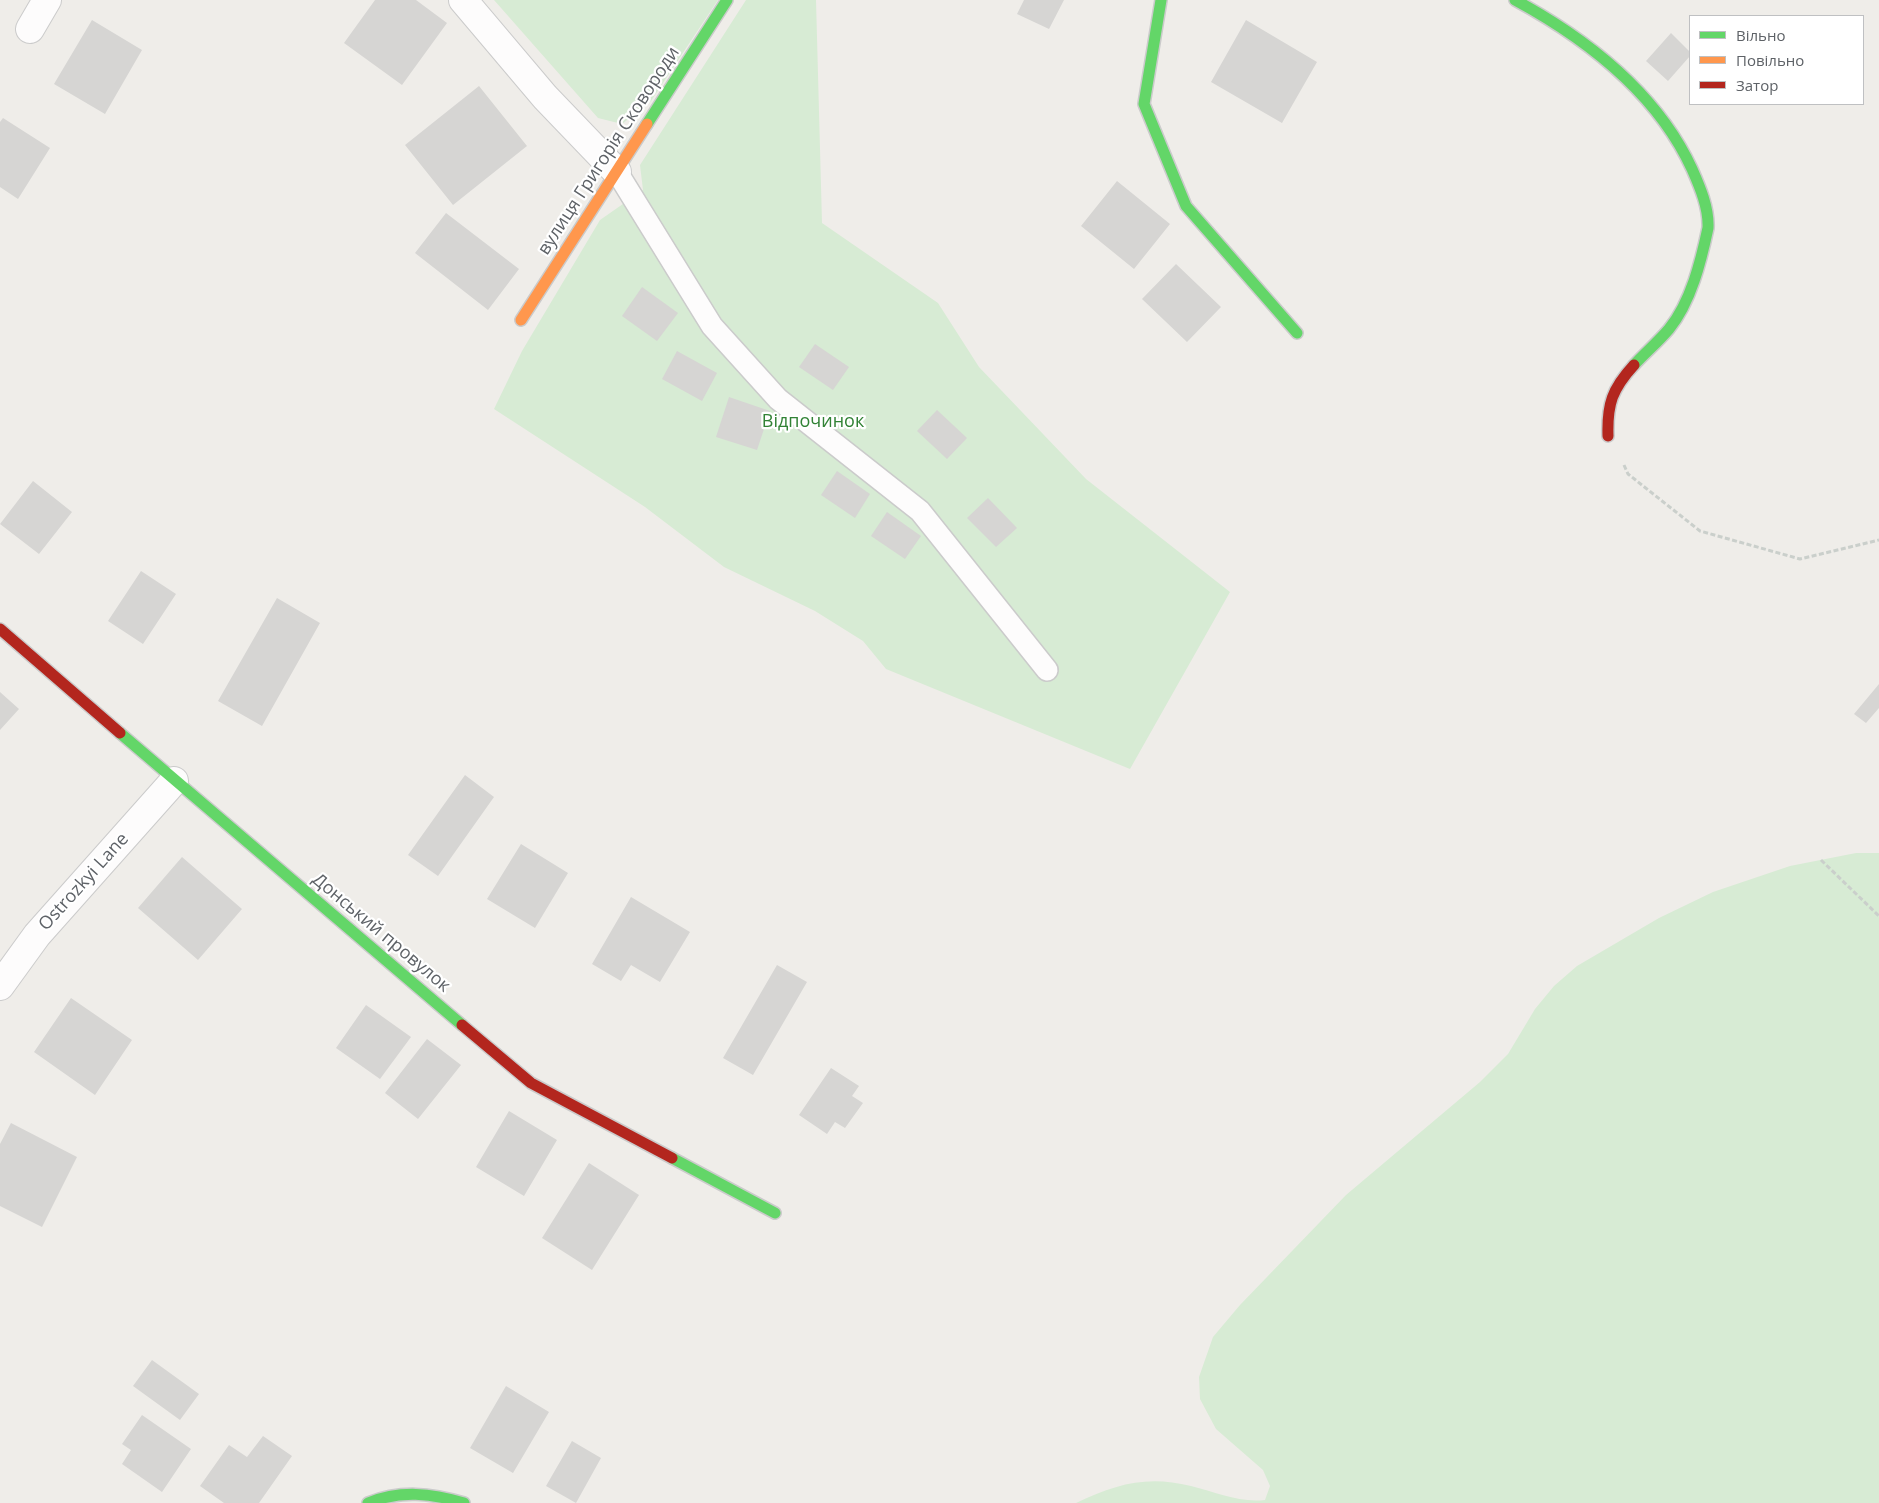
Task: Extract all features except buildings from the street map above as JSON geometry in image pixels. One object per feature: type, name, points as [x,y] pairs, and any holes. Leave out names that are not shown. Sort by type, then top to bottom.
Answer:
[{"type":"street","points":[[30,29],[47,0]]},
{"type":"street","points":[[463,0],[545,97],[617,172]]},
{"type":"street","name":"вулиця Григорія Сковороди","points":[[521,320],[727,0]]},
{"type":"street","points":[[1161,0],[1144,104],[1182,198],[1186,206],[1297,333]]},
{"type":"street","points":[[1516,0],[1540,12],[1613,65],[1665,123],[1694,168],[1708,222],[1696,272],[1679,317],[1668,331],[1640,357],[1614,391],[1607,413],[1608,436]]},
{"type":"street","name":"Донський провулок","points":[[0,629],[174,781],[531,1083],[775,1213]]},
{"type":"street","name":"Ostrozkyi Lane","points":[[0,986],[38,934],[174,781]]},
{"type":"street","points":[[368,1503],[382,1496],[418,1492],[464,1503]]},
{"type":"lane","points":[[617,172],[712,326],[778,399],[920,511],[1047,670]]},
{"type":"path","points":[[1608,436],[1628,474],[1700,531],[1800,559],[1879,540]]},
{"type":"path","points":[[1821,860],[1879,916]]},
{"type":"green space","points":[[494,0],[718,0],[651,101],[622,124],[598,118]]},
{"type":"green space","name":"Відпочинок","points":[[746,0],[816,0],[822,223],[938,303],[979,367],[1086,479],[1230,592],[1130,769],[886,669],[863,641],[815,611],[724,567],[645,507],[494,409],[522,351],[600,220],[643,190],[640,165]]},
{"type":"green space","points":[[1856,853],[1879,853],[1879,1503],[1076,1503],[1118,1486],[1160,1481],[1191,1486],[1246,1500],[1265,1500],[1270,1486],[1263,1470],[1216,1429],[1200,1399],[1199,1377],[1213,1337],[1240,1305],[1346,1195],[1480,1082],[1508,1054],[1535,1009],[1554,986],[1577,966],[1659,918],[1713,892],[1790,866]]},
{"type":"traffic: fast","points":[[647,124],[727,0]]},
{"type":"traffic: fast","points":[[1161,0],[1144,104],[1186,206],[1297,333]]},
{"type":"traffic: fast","points":[[1515,0],[1568,32],[1640,92],[1660,116],[1677,142],[1692,169],[1703,198],[1708,228],[1689,294],[1669,329],[1634,365]]},
{"type":"traffic: fast","points":[[120,733],[462,1025]]},
{"type":"traffic: fast","points":[[672,1158],[775,1213]]},
{"type":"traffic: fast","points":[[368,1503],[392,1496],[416,1494],[464,1503]]},
{"type":"traffic: slow","points":[[521,320],[647,124]]},
{"type":"traffic: jam","points":[[1608,436],[1612,398],[1634,365]]},
{"type":"traffic: jam","points":[[0,629],[120,733]]},
{"type":"traffic: jam","points":[[462,1025],[531,1083],[672,1158]]}]
